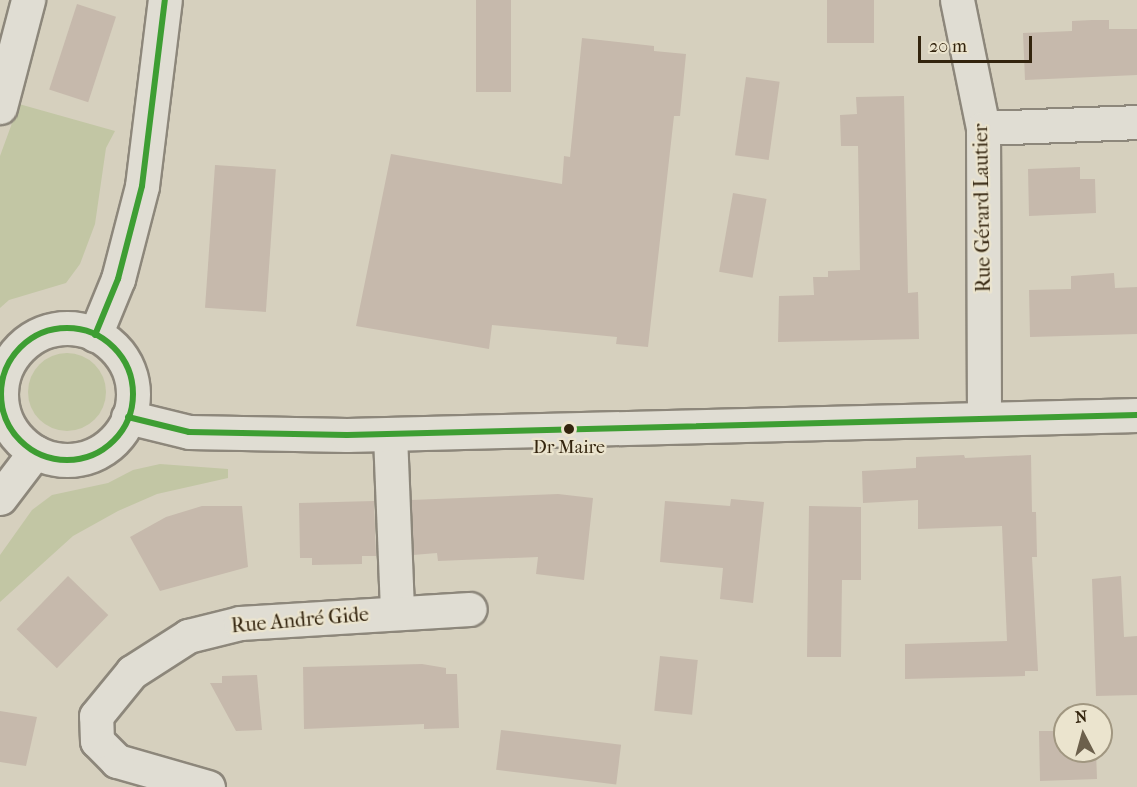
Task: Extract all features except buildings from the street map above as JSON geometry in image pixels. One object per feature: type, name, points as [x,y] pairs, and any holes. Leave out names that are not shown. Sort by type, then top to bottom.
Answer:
[{"type":"street","points":[[3,92],[28,0]]},
{"type":"street","points":[[95,335],[118,279],[142,186],[165,0]]},
{"type":"street","name":"Rue Gérard Lautier","points":[[957,0],[983,128],[984,418]]},
{"type":"street","points":[[983,128],[1137,122]]},
{"type":"street","points":[[53,328],[71,328],[95,335],[117,351],[127,366],[133,400],[120,433],[90,455],[72,460],[35,452],[20,441],[1,408],[0,387],[6,367],[17,349],[33,336],[53,328]]},
{"type":"street","points":[[128,417],[189,432],[390,435],[1137,415]]},
{"type":"street","name":"Rue André Gide","points":[[390,435],[397,612]]},
{"type":"street","points":[[0,498],[35,452]]},
{"type":"street","name":"Rue André Gide","points":[[208,787],[117,761],[97,741],[96,716],[132,672],[188,636],[240,623],[470,609]]},
{"type":"green space","points":[[19,104],[115,131],[106,148],[95,224],[80,264],[66,283],[9,300],[0,308],[0,156]]},
{"type":"green space","points":[[59,353],[75,353],[89,359],[100,370],[106,384],[106,400],[100,414],[89,425],[75,431],[59,431],[45,425],[34,414],[28,400],[28,384],[34,370],[45,359]]},
{"type":"green space","points":[[160,464],[228,469],[228,478],[157,494],[118,511],[73,536],[0,602],[0,555],[32,510],[52,495],[108,483],[133,470]]},
{"type":"transit line","points":[[95,335],[118,279],[142,186],[165,0]]},
{"type":"transit line","points":[[67,328],[92,333],[114,347],[128,369],[133,394],[128,419],[114,441],[92,455],[67,460],[42,455],[20,441],[6,419],[1,394],[6,369],[20,347],[42,333],[67,328]]},
{"type":"transit line","points":[[128,417],[189,432],[347,435],[1137,415]]},
{"type":"place","name":"Dr Maire","points":[[569,429]]}]
